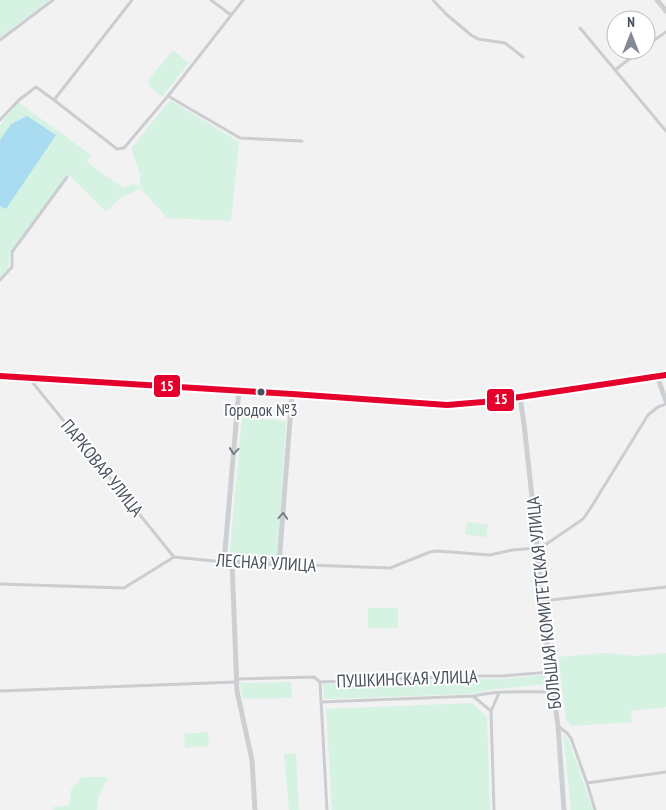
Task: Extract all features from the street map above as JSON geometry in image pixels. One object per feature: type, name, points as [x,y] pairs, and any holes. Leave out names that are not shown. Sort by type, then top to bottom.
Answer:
[{"type":"street","points":[[0,40],[53,0]]},
{"type":"street","points":[[54,100],[132,0]]},
{"type":"street","points":[[211,0],[231,15]]},
{"type":"street","points":[[0,120],[18,100],[36,87],[117,149],[121,149],[127,146],[168,96],[243,0]]},
{"type":"street","points":[[433,0],[446,14],[478,39],[505,43],[523,57]]},
{"type":"street","points":[[657,0],[666,11]]},
{"type":"street","points":[[580,28],[666,131]]},
{"type":"street","points":[[615,70],[628,60]]},
{"type":"street","points":[[168,96],[240,138],[302,140]]},
{"type":"street","points":[[0,280],[12,268],[12,252],[14,248],[68,177]]},
{"type":"street","points":[[0,376],[239,390],[447,405],[520,397],[666,375]]},
{"type":"street","points":[[537,548],[545,545],[583,518],[648,414],[666,403],[657,376]]},
{"type":"street","name":"ПАРКОВАЯ УЛИЦА","points":[[33,378],[33,383],[174,557]]},
{"type":"street","points":[[224,562],[239,390]]},
{"type":"street","points":[[279,564],[292,394]]},
{"type":"street","name":"БОЛЬШАЯ КОМИТЕТСКАЯ УЛИЦА","points":[[520,397],[529,466],[552,692],[558,726],[564,810]]},
{"type":"street","name":"ЛЕСНАЯ УЛИЦА","points":[[174,557],[224,562],[390,568],[437,551],[490,555],[512,550],[537,548]]},
{"type":"street","points":[[0,584],[124,588],[174,557]]},
{"type":"street","points":[[232,562],[236,680],[252,760],[255,810]]},
{"type":"street","points":[[542,601],[666,587]]},
{"type":"street","name":"ПУШКИНСКАЯ УЛИЦА","points":[[0,691],[314,677],[320,682],[502,676],[550,672]]},
{"type":"street","points":[[320,682],[327,810]]},
{"type":"street","name":"ПУШКИНСКАЯ УЛИЦА","points":[[321,702],[474,696],[485,693],[552,692]]},
{"type":"street","points":[[494,810],[491,711],[499,693]]},
{"type":"street","points":[[474,696],[491,711]]},
{"type":"street","points":[[558,726],[571,738],[595,810]]},
{"type":"street","points":[[587,782],[666,772]]},
{"type":"green space","points":[[0,0],[50,0],[0,37]]},
{"type":"green space","points":[[173,50],[189,63],[162,97],[149,86],[148,80]]},
{"type":"green space","points":[[170,100],[239,142],[231,221],[167,218],[140,188],[118,200],[106,212],[69,175],[10,252],[8,269],[0,277],[0,125],[18,102],[91,155],[87,162],[123,188],[134,184],[140,187],[140,174],[132,147]]},
{"type":"green space","points":[[242,417],[286,421],[277,562],[229,559]]},
{"type":"green space","points":[[467,522],[488,525],[486,537],[465,534]]},
{"type":"green space","points":[[368,608],[398,608],[398,628],[368,628]]},
{"type":"green space","points":[[605,653],[638,656],[666,653],[666,707],[631,711],[632,722],[571,726],[566,718],[558,657]]},
{"type":"green space","points":[[545,675],[546,684],[489,690],[472,694],[324,699],[323,684],[503,679]]},
{"type":"green space","points":[[291,682],[292,698],[243,699],[240,683]]},
{"type":"green space","points":[[472,703],[487,717],[490,810],[332,810],[326,709]]},
{"type":"green space","points":[[208,732],[209,746],[185,748],[184,734]]},
{"type":"green space","points":[[563,733],[569,741],[593,810],[571,810]]},
{"type":"green space","points":[[296,753],[299,810],[289,810],[284,754]]},
{"type":"green space","points":[[82,777],[108,777],[98,798],[97,810],[53,810],[53,807],[69,806],[71,790]]},
{"type":"water","points":[[27,116],[56,135],[6,209],[0,206],[0,140],[11,124]]},
{"type":"transit line","name":"15","points":[[0,376],[447,405],[520,397],[666,375]]},
{"type":"place","name":"Городок №3","points":[[261,392]]}]
